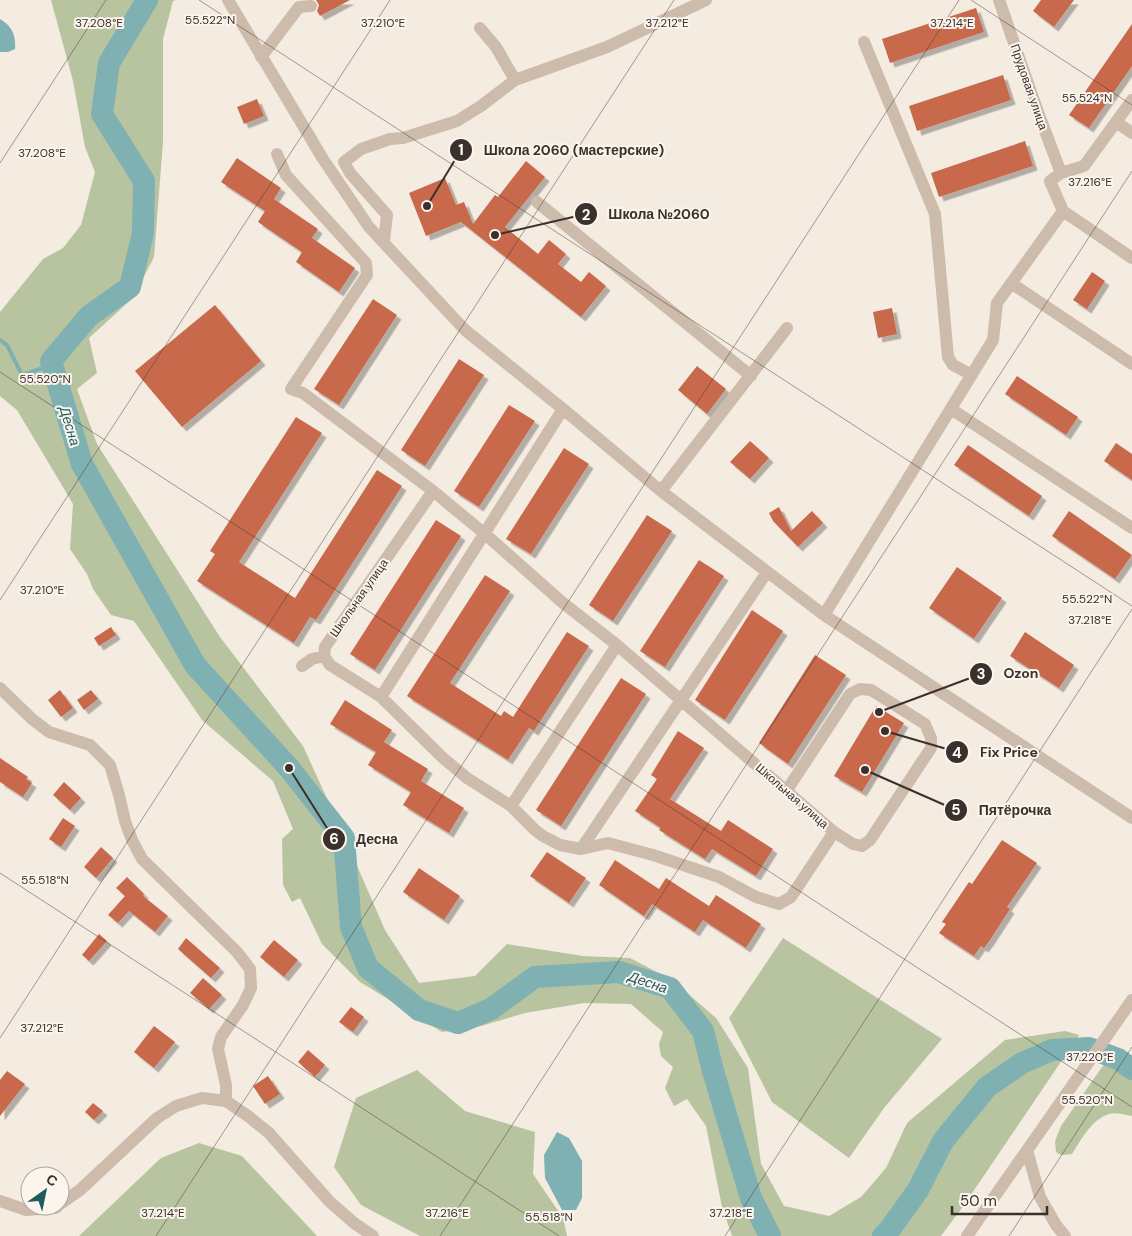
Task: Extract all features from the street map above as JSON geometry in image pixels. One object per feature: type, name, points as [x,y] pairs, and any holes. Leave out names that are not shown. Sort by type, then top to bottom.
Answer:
[{"type":"street","points":[[228,0],[323,159],[369,228],[384,241],[465,330],[662,491],[824,615],[1132,818]]},
{"type":"street","points":[[384,241],[386,215],[350,174],[344,162],[361,149],[457,121],[481,106],[515,80],[607,47],[706,0]]},
{"type":"street","name":"Прудовая улица","points":[[999,0],[1061,173]]},
{"type":"street","points":[[261,57],[298,7],[311,6]]},
{"type":"street","points":[[480,28],[496,47],[515,80]]},
{"type":"street","points":[[864,42],[935,214],[948,357],[953,365],[972,375]]},
{"type":"street","points":[[1132,100],[1084,166],[1061,173],[1050,181],[1063,211],[1132,258]]},
{"type":"street","points":[[1116,122],[1132,133]]},
{"type":"street","name":"Школьная улица","points":[[277,154],[286,175],[366,263],[367,274],[291,389],[302,392],[433,491],[563,603],[617,645],[834,832],[791,897],[779,904],[756,897],[719,877],[653,855],[608,843],[581,849],[560,845],[543,836],[527,824],[510,806],[467,778],[443,758],[381,696],[330,666],[324,656],[325,648],[433,491]]},
{"type":"street","points":[[537,202],[751,376]]},
{"type":"street","points":[[824,615],[993,340],[997,302],[1063,211]]},
{"type":"street","points":[[1011,283],[1132,364]]},
{"type":"street","points":[[662,491],[788,328]]},
{"type":"street","points":[[381,696],[563,409]]},
{"type":"street","points":[[950,409],[1132,528]]},
{"type":"street","points":[[581,849],[767,572]]},
{"type":"street","points":[[510,806],[617,645]]},
{"type":"street","points":[[302,666],[312,659],[324,656]]},
{"type":"street","points":[[0,688],[32,719],[49,732],[90,745],[110,765],[124,821],[142,859],[237,952],[250,969],[251,988],[243,1005],[221,1037],[218,1050],[226,1085],[226,1101]]},
{"type":"street","points":[[787,790],[850,694],[860,689],[871,690],[925,724],[931,738],[931,748],[870,840],[862,846],[853,844],[834,832]]},
{"type":"street","points":[[967,1236],[1131,1002]]},
{"type":"street","points":[[70,1197],[157,1118],[176,1106],[202,1098],[226,1101],[269,1133],[330,1201],[354,1223],[373,1236]]},
{"type":"street","points":[[1027,1150],[1040,1197],[1056,1225],[1065,1236]]},
{"type":"street","points":[[0,1201],[20,1208]]},
{"type":"green space","points":[[51,0],[176,0],[173,1],[163,39],[163,142],[154,257],[133,298],[89,338],[97,373],[77,389],[97,444],[220,637],[303,746],[385,930],[419,983],[475,976],[507,944],[583,956],[630,958],[672,980],[716,1018],[748,1068],[761,1164],[784,1206],[829,1216],[861,1197],[886,1168],[907,1123],[1005,1040],[1065,1031],[1079,1035],[941,1236],[732,1236],[722,1207],[706,1126],[687,1099],[674,1106],[665,1088],[673,1067],[661,1056],[659,1044],[663,1032],[631,1004],[584,1003],[525,1013],[481,1026],[442,1032],[360,982],[322,944],[300,898],[292,902],[283,885],[282,839],[293,829],[273,781],[202,720],[134,621],[111,615],[93,589],[87,574],[70,549],[73,504],[17,410],[0,396],[0,312],[43,259],[63,248],[81,225],[95,172],[85,147],[73,81]]},
{"type":"green space","points":[[783,938],[942,1039],[884,1108],[849,1158],[772,1102],[729,1018]]},
{"type":"green space","points":[[1126,1057],[1132,1060],[1132,1116],[1109,1114],[1097,1121],[1087,1131],[1072,1154],[1061,1155],[1056,1152],[1055,1141],[1061,1126],[1102,1067],[1111,1059]]},
{"type":"green space","points":[[417,1070],[465,1111],[535,1132],[533,1174],[563,1218],[567,1236],[420,1236],[361,1205],[334,1167],[356,1098]]},
{"type":"green space","points":[[199,1143],[242,1156],[317,1236],[79,1236],[161,1158]]},
{"type":"water","points":[[0,19],[8,25],[15,39],[15,49],[8,52],[0,52]]},
{"type":"water","points":[[557,1132],[569,1138],[582,1161],[582,1198],[576,1210],[562,1210],[545,1178],[544,1155]]},
{"type":"building","points":[[316,0],[350,0],[320,16],[317,11],[319,5]]},
{"type":"building","points":[[1041,0],[1074,0],[1054,27],[1033,11]]},
{"type":"building","points":[[976,8],[984,32],[890,63],[882,39]]},
{"type":"building","points":[[1132,24],[1132,66],[1089,128],[1069,115]]},
{"type":"building","points":[[1003,75],[1011,100],[917,131],[909,106]]},
{"type":"building","points":[[257,99],[264,116],[244,124],[237,107]]},
{"type":"building","points":[[1025,141],[1033,166],[939,197],[931,173]]},
{"type":"building","points":[[237,158],[281,188],[274,199],[318,229],[312,238],[355,268],[339,292],[296,262],[302,252],[258,222],[265,211],[221,182]]},
{"type":"building","points":[[526,161],[545,177],[505,227],[538,254],[549,240],[566,254],[558,264],[581,282],[589,272],[606,286],[581,317],[461,222],[426,236],[409,193],[445,178],[456,205],[464,202],[473,224],[495,195],[498,197]]},
{"type":"building","points":[[1092,272],[1105,281],[1087,309],[1073,300]]},
{"type":"building","points":[[373,299],[397,315],[339,405],[314,389]]},
{"type":"building","points":[[215,305],[261,361],[182,427],[135,371]]},
{"type":"building","points":[[892,308],[897,334],[878,338],[873,312]]},
{"type":"building","points":[[459,359],[484,375],[425,466],[401,450]]},
{"type":"building","points":[[697,366],[726,389],[707,414],[678,390]]},
{"type":"building","points":[[1017,376],[1078,417],[1066,435],[1005,394]]},
{"type":"building","points":[[509,405],[535,421],[479,507],[454,491]]},
{"type":"building","points":[[296,417],[322,433],[239,562],[295,598],[377,470],[402,486],[316,620],[310,617],[294,643],[197,581],[215,554],[210,551]]},
{"type":"building","points":[[750,441],[769,458],[750,479],[730,462]]},
{"type":"building","points":[[1116,443],[1132,454],[1132,480],[1104,461]]},
{"type":"building","points":[[968,445],[1042,496],[1029,516],[954,465]]},
{"type":"building","points":[[564,448],[589,464],[531,554],[506,539]]},
{"type":"building","points":[[779,507],[791,531],[812,511],[823,523],[798,547],[773,521],[769,513]]},
{"type":"building","points":[[1069,511],[1132,555],[1115,579],[1052,536]]},
{"type":"building","points":[[647,515],[672,531],[613,621],[589,605]]},
{"type":"building","points":[[436,520],[461,536],[375,670],[350,654]]},
{"type":"building","points":[[699,560],[724,576],[665,667],[640,651]]},
{"type":"building","points":[[957,567],[1002,598],[974,639],[929,608]]},
{"type":"building","points":[[485,575],[510,591],[450,683],[501,716],[504,711],[513,717],[567,632],[589,646],[534,731],[529,728],[508,760],[407,696]]},
{"type":"building","points":[[752,610],[783,631],[725,720],[695,700]]},
{"type":"building","points":[[111,627],[116,635],[99,646],[94,638]]},
{"type":"building","points":[[1025,632],[1074,665],[1059,688],[1010,656]]},
{"type":"building","points":[[815,655],[846,675],[788,764],[759,743]]},
{"type":"building","points":[[621,678],[646,694],[561,826],[536,810]]},
{"type":"building","points":[[60,690],[73,708],[61,717],[48,700]]},
{"type":"building","points":[[91,690],[98,699],[84,710],[77,700]]},
{"type":"building","points":[[345,700],[392,730],[384,742],[428,769],[421,781],[464,808],[449,833],[403,805],[411,792],[368,765],[376,752],[330,724]]},
{"type":"building","points":[[876,706],[904,723],[862,792],[834,776]]},
{"type":"building","points":[[678,731],[704,748],[670,799],[721,831],[728,820],[773,849],[756,876],[712,849],[705,859],[659,830],[661,828],[635,811],[657,779],[651,775]]},
{"type":"building","points":[[0,758],[28,777],[26,779],[32,783],[23,797],[0,782]]},
{"type":"building","points":[[64,782],[81,798],[70,810],[53,795]]},
{"type":"building","points":[[63,818],[75,826],[61,847],[49,839]]},
{"type":"building","points":[[1002,840],[1037,863],[1007,907],[1010,909],[990,940],[984,948],[981,946],[974,956],[939,933],[946,924],[942,922],[969,882],[972,884]]},
{"type":"building","points":[[101,847],[113,858],[96,878],[84,867]]},
{"type":"building","points":[[547,852],[586,878],[569,903],[530,876]]},
{"type":"building","points":[[615,860],[659,889],[666,878],[709,906],[716,895],[761,924],[746,948],[703,920],[695,932],[652,904],[644,916],[599,885]]},
{"type":"building","points":[[419,868],[460,896],[444,920],[403,892]]},
{"type":"building","points":[[127,877],[144,894],[143,896],[168,916],[155,932],[129,911],[118,923],[108,915],[125,896],[116,888]]},
{"type":"building","points":[[99,934],[107,941],[89,961],[82,955]]},
{"type":"building","points":[[186,938],[220,968],[211,978],[178,949]]},
{"type":"building","points":[[274,940],[298,960],[284,977],[260,957]]},
{"type":"building","points":[[203,978],[222,995],[209,1009],[190,993]]},
{"type":"building","points":[[351,1007],[364,1017],[353,1032],[339,1022]]},
{"type":"building","points":[[154,1026],[175,1042],[154,1068],[134,1052]]},
{"type":"building","points":[[308,1050],[325,1065],[315,1077],[298,1062]]},
{"type":"building","points":[[7,1071],[25,1084],[0,1116],[0,1080]]},
{"type":"building","points":[[268,1076],[280,1094],[265,1104],[253,1086]]},
{"type":"building","points":[[93,1103],[103,1111],[94,1120],[85,1112]]},
{"type":"waterway","name":"Десна","points":[[147,0],[109,63],[102,114],[144,181],[143,233],[130,287],[89,316],[51,361],[82,464],[195,665],[289,768],[344,838],[351,927],[368,968],[419,1010],[458,1023],[491,1009],[535,977],[619,972],[670,988],[703,1031],[751,1198],[770,1236]]},
{"type":"waterway","points":[[0,340],[7,345],[22,375],[52,365]]},
{"type":"waterway","name":"Десна","points":[[883,1236],[918,1190],[943,1141],[987,1087],[1022,1063],[1052,1050],[1089,1048],[1118,1059],[1132,1069]]},
{"type":"place","name":"Школа 2060 (мастерские)","points":[[427,206]]},
{"type":"place","name":"Школа №2060","points":[[495,235]]},
{"type":"place","name":"Ozon","points":[[879,712]]},
{"type":"place","name":"Fix Price","points":[[885,731]]},
{"type":"place","name":"Десна","points":[[289,768]]},
{"type":"place","name":"Пятёрочка","points":[[865,770]]}]
